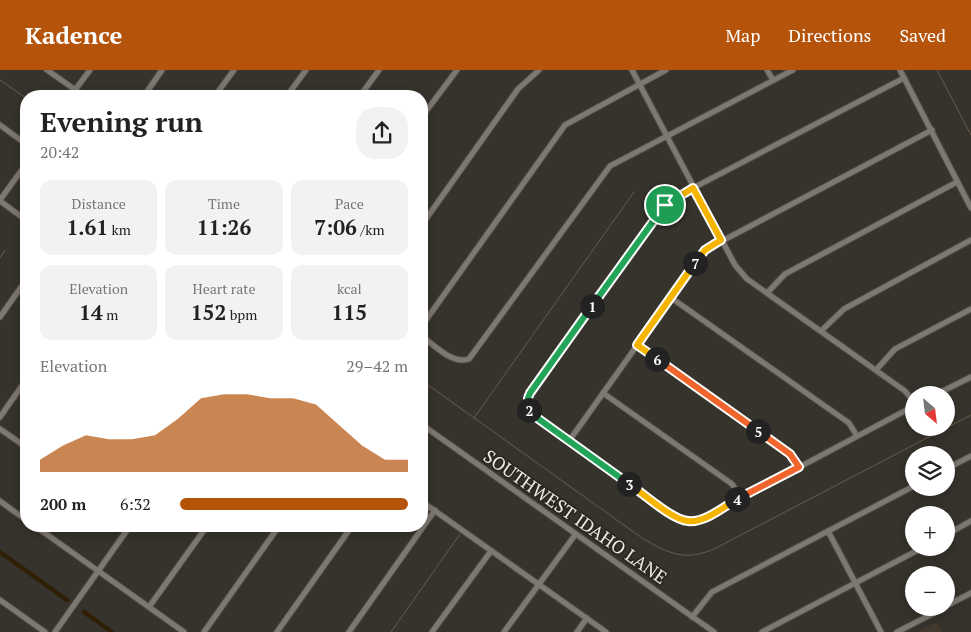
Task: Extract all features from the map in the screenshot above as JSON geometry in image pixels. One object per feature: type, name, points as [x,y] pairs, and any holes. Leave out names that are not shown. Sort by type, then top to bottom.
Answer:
[{"type":"street","points":[[47,70],[75,90],[90,70]]},
{"type":"street","points":[[148,90],[162,70]]},
{"type":"street","points":[[220,90],[234,70]]},
{"type":"street","points":[[291,90],[306,70]]},
{"type":"street","points":[[364,90],[378,70]]},
{"type":"street","points":[[428,109],[457,70]]},
{"type":"street","points":[[428,216],[518,89],[539,70]]},
{"type":"street","points":[[632,70],[735,265],[747,279],[905,391]]},
{"type":"street","points":[[428,317],[565,124],[666,70]]},
{"type":"street","points":[[767,70],[773,80]]},
{"type":"street","points":[[428,341],[453,359],[466,360],[474,354],[603,173],[616,162],[793,70]]},
{"type":"street","points":[[900,70],[971,208]]},
{"type":"street","points":[[904,78],[672,200],[658,213],[530,393],[527,404],[533,415],[673,515],[688,522],[702,519],[905,411]]},
{"type":"street","points":[[0,125],[20,140]]},
{"type":"street","points":[[569,441],[705,250],[932,130]]},
{"type":"street","points":[[20,173],[0,201],[20,216]]},
{"type":"street","points":[[768,293],[785,274],[957,182]]},
{"type":"street","points":[[821,331],[844,309],[971,240]]},
{"type":"street","points":[[0,317],[20,289]]},
{"type":"street","points":[[670,297],[848,423],[857,436]]},
{"type":"street","points":[[876,370],[895,349],[971,309]]},
{"type":"street","points":[[637,345],[790,454],[799,467]]},
{"type":"street","points":[[952,386],[971,376]]},
{"type":"street","points":[[0,417],[20,389]]},
{"type":"street","points":[[602,393],[732,484],[741,497]]},
{"type":"street","points":[[0,429],[20,443]]},
{"type":"street","name":"SOUTHWEST IDAHO LANE","points":[[428,429],[714,632]]},
{"type":"street","points":[[955,464],[971,456]]},
{"type":"street","points":[[692,617],[712,592],[905,491]]},
{"type":"street","points":[[0,502],[20,516]]},
{"type":"street","points":[[428,505],[606,632]]},
{"type":"street","points":[[428,521],[436,510]]},
{"type":"street","points":[[955,529],[971,521]]},
{"type":"street","points":[[828,530],[881,632]]},
{"type":"street","points":[[43,532],[184,632]]},
{"type":"street","points":[[55,632],[126,532]]},
{"type":"street","points":[[149,608],[203,532]]},
{"type":"street","points":[[204,632],[275,532]]},
{"type":"street","points":[[277,632],[348,532]]},
{"type":"street","points":[[349,632],[420,532]]},
{"type":"street","points":[[504,632],[575,535]]},
{"type":"street","points":[[432,632],[490,550]]},
{"type":"street","points":[[762,632],[907,556]]},
{"type":"street","points":[[955,602],[971,593]]},
{"type":"street","points":[[0,600],[45,632]]},
{"type":"street","points":[[897,632],[928,616]]},
{"type":"street","points":[[577,632],[587,618]]},
{"type":"shaded area","points":[[937,622],[942,632],[918,632]]},
{"type":"waterway","points":[[937,70],[971,135]]},
{"type":"waterway","points":[[0,80],[20,94]]},
{"type":"waterway","points":[[474,418],[634,192]]},
{"type":"waterway","points":[[0,258],[5,250]]},
{"type":"waterway","points":[[428,385],[642,538],[669,552],[687,555],[696,555],[716,548],[971,415]]},
{"type":"waterway","points":[[391,632],[460,534]]},
{"type":"waterway","points":[[0,552],[67,600]]},
{"type":"waterway","points":[[84,612],[112,632]]},
{"type":"route","points":[[693,188],[721,240],[702,254],[637,345],[790,454],[799,467],[702,519],[688,522],[673,515],[533,415],[527,404],[530,393],[665,205],[693,188]]}]
